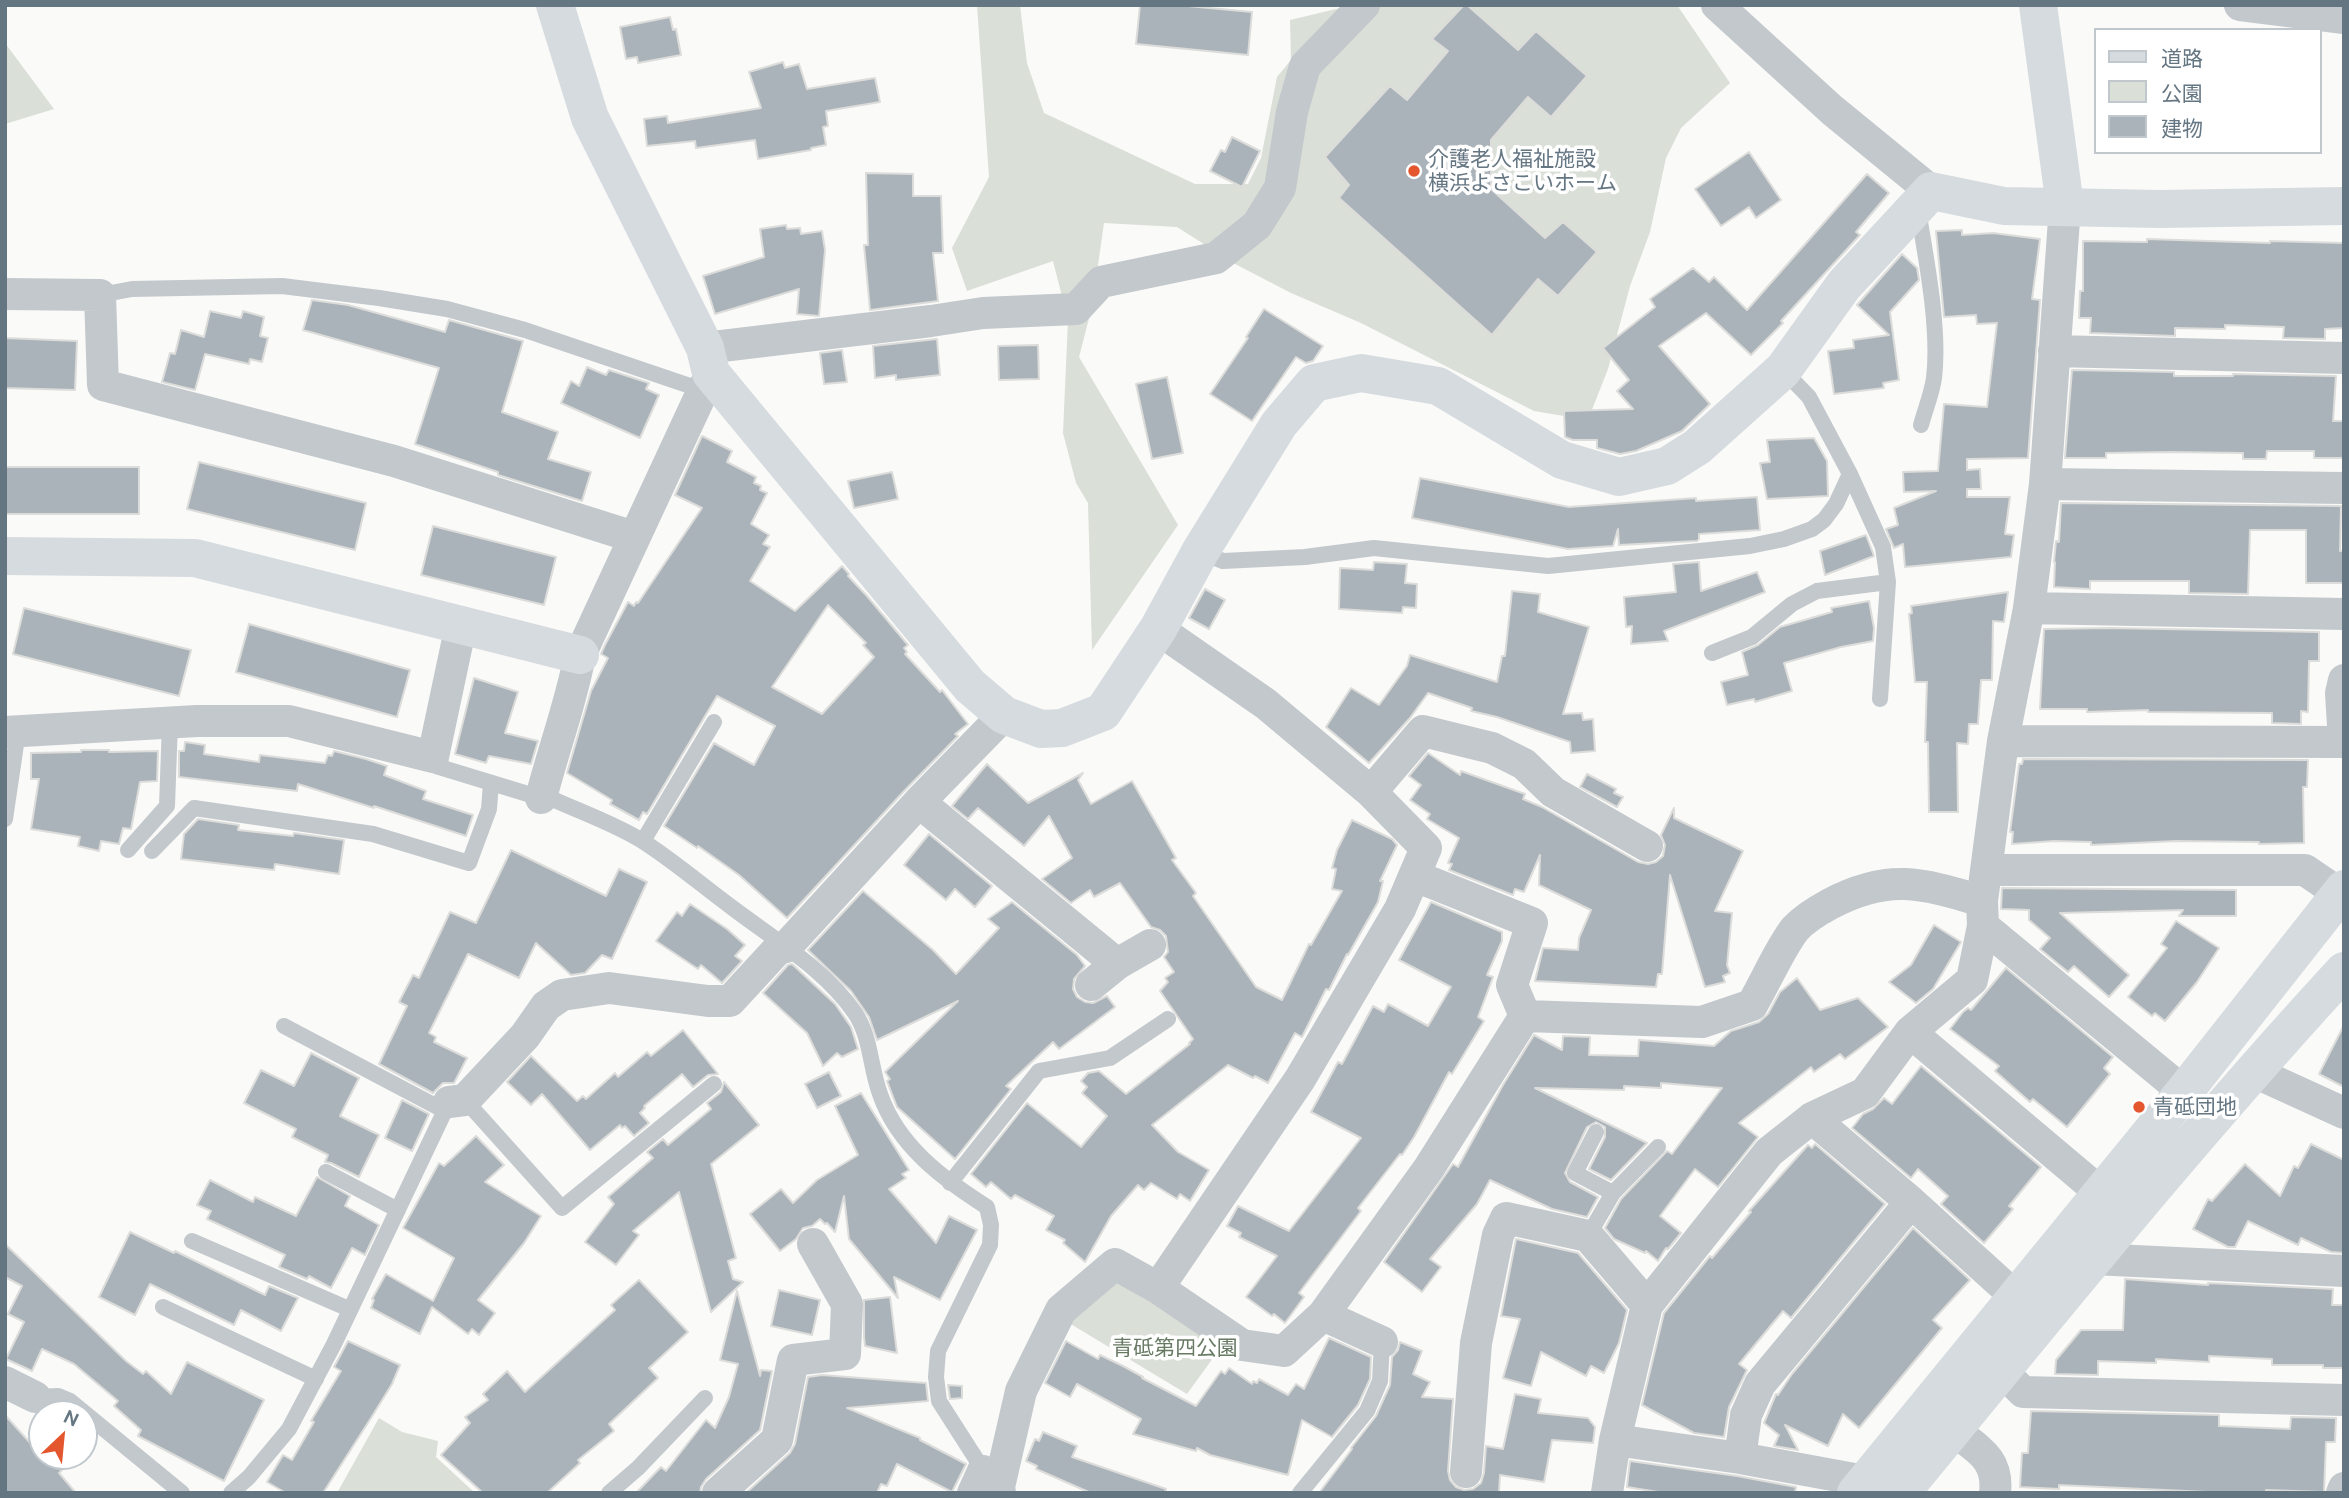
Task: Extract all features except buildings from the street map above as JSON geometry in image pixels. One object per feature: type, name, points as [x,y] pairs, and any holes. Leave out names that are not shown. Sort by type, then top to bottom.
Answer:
[{"type":"street","points":[[555,5],[590,118],[706,371],[970,686],[1004,715],[1041,729],[1062,728],[1103,712],[1158,629],[1200,552],[1279,424],[1314,383],[1361,373],[1438,386],[1562,460],[1619,477],[1667,466],[1697,447],[1783,370],[1844,285],[1924,199]]},
{"type":"street","points":[[706,371],[932,321],[983,313],[1076,309],[1101,282],[1216,258],[1257,225],[1280,188],[1292,112],[1305,66],[1364,5]]},
{"type":"street","points":[[1717,5],[1924,199],[2004,206],[2160,209],[2344,206]]},
{"type":"street","points":[[1607,1493],[1615,1440],[1647,1305],[1769,1152],[1812,1118],[1865,1093],[1910,1032],[1972,980],[2003,741],[2029,608],[2045,484],[2065,206],[2038,5]]},
{"type":"street","points":[[2240,5],[2344,18]]},
{"type":"street","points":[[5,293],[100,295],[103,385],[394,461],[634,537]]},
{"type":"street","points":[[2054,351],[2344,358]]},
{"type":"street","points":[[541,798],[575,683],[580,655],[706,371]]},
{"type":"street","points":[[2045,484],[2344,488]]},
{"type":"street","points":[[5,556],[195,558],[580,655]]},
{"type":"street","points":[[2029,608],[2344,614]]},
{"type":"street","points":[[11,732],[170,722],[289,721],[433,757],[461,625]]},
{"type":"street","points":[[1158,629],[1266,704],[1371,792],[1426,848],[1400,909],[1300,1079],[1158,1288]]},
{"type":"street","points":[[2003,741],[2344,742],[2341,693],[2344,680]]},
{"type":"street","points":[[453,1104],[525,1037],[546,1006],[562,995],[609,988],[708,1001],[730,1001],[778,949],[786,947],[919,802],[1004,715]]},
{"type":"street","points":[[1371,792],[1423,731],[1492,748],[1524,764],[1553,792],[1647,846]]},
{"type":"street","points":[[919,802],[1117,964]]},
{"type":"street","points":[[1615,1440],[1740,1458],[1860,1487],[2101,1193],[2342,891],[2305,870],[1986,870]]},
{"type":"street","points":[[1415,876],[1532,923],[1512,985],[1525,1016]]},
{"type":"street","points":[[1525,1016],[1702,1022],[1752,1005],[1795,930],[1811,914],[1847,895],[1876,886],[1902,883],[1946,890],[1982,914],[2183,1091]]},
{"type":"street","points":[[1091,985],[1117,964],[1150,945]]},
{"type":"street","points":[[1901,1493],[2252,1070],[2343,973]]},
{"type":"street","points":[[988,1486],[1021,1391],[1061,1310],[1115,1264],[1158,1288],[1242,1345],[1284,1351],[1323,1315],[1429,1168],[1525,1016]]},
{"type":"street","points":[[1910,1032],[2101,1193]]},
{"type":"street","points":[[2252,1070],[2344,1113]]},
{"type":"street","points":[[1812,1118],[1911,1202],[2016,1297]]},
{"type":"street","points":[[1740,1458],[1746,1415],[1760,1384],[1911,1202]]},
{"type":"street","points":[[1466,1472],[1476,1343],[1498,1235],[1506,1218],[1588,1236],[1647,1305]]},
{"type":"street","points":[[718,1493],[777,1440],[793,1360],[845,1354],[847,1304],[813,1244]]},
{"type":"street","points":[[2093,1259],[2344,1271]]},
{"type":"street","points":[[1323,1315],[1382,1342]]},
{"type":"street","points":[[2002,1371],[2023,1392],[2344,1400]]},
{"type":"street","points":[[5,1382],[34,1397]]},
{"type":"street","points":[[1952,1430],[1989,1459],[1996,1480],[1995,1493]]},
{"type":"street","points":[[2342,1493],[2344,1488]]},
{"type":"lane","points":[[1921,425],[1934,378],[1934,337],[1924,199]]},
{"type":"lane","points":[[100,295],[132,289],[282,286],[379,298],[447,309],[525,330],[706,371]]},
{"type":"lane","points":[[1783,370],[1810,397],[1850,474],[1883,547],[1888,582],[1880,699]]},
{"type":"lane","points":[[1200,552],[1223,561],[1305,557],[1374,548],[1548,566],[1750,546],[1784,539],[1812,529],[1824,520],[1836,504],[1850,474]]},
{"type":"lane","points":[[1712,653],[1752,637],[1792,604],[1817,591],[1888,582]]},
{"type":"lane","points":[[128,850],[167,806],[170,722]]},
{"type":"lane","points":[[643,841],[714,722]]},
{"type":"lane","points":[[5,819],[11,732]]},
{"type":"lane","points":[[433,757],[436,766],[541,798],[548,797],[643,841],[786,947],[831,984],[855,1013],[868,1043],[879,1092],[888,1114],[917,1154],[950,1184],[987,1207],[991,1225],[990,1245],[938,1351],[936,1377],[939,1401],[988,1486]]},
{"type":"lane","points":[[152,851],[194,808],[373,834],[469,863],[489,809],[491,783]]},
{"type":"lane","points":[[950,1184],[1039,1071],[1110,1058],[1168,1019]]},
{"type":"lane","points":[[284,1026],[453,1104],[562,1208],[714,1084]]},
{"type":"lane","points":[[231,1493],[289,1429],[453,1104]]},
{"type":"lane","points":[[1596,1132],[1575,1173],[1613,1193]]},
{"type":"lane","points":[[1588,1236],[1613,1193],[1658,1146]]},
{"type":"lane","points":[[326,1172],[398,1210]]},
{"type":"lane","points":[[192,1241],[349,1308]]},
{"type":"lane","points":[[163,1307],[316,1379]]},
{"type":"lane","points":[[1300,1493],[1367,1411],[1380,1381],[1382,1342]]},
{"type":"lane","points":[[34,1397],[58,1396],[70,1401],[182,1493]]},
{"type":"lane","points":[[610,1493],[638,1468],[705,1398]]},
{"type":"green space","points":[[977,5],[1020,5],[1027,63],[1044,113],[1195,184],[1248,184],[1261,158],[1277,77],[1291,60],[1290,20],[1353,5],[1677,5],[1730,83],[1681,128],[1666,158],[1650,232],[1630,286],[1608,369],[1588,420],[1534,411],[1361,323],[1291,293],[1237,265],[1177,227],[1104,223],[1092,307],[1079,357],[1178,525],[1092,650],[1088,503],[1076,483],[1063,433],[1068,320],[1053,261],[967,291],[952,248],[989,177]]},
{"type":"green space","points":[[5,43],[54,109],[5,124]]},
{"type":"green space","name":"青砥第四公園","points":[[1113,1276],[1226,1340],[1187,1394],[1069,1323]]},
{"type":"green space","points":[[379,1418],[402,1432],[438,1441],[436,1457],[475,1493],[337,1493]]},
{"type":"place","name":"介護老人福祉施設 横浜よさこいホーム","points":[[1414,171]]},
{"type":"place","name":"青砥団地","points":[[2139,1107]]}]
